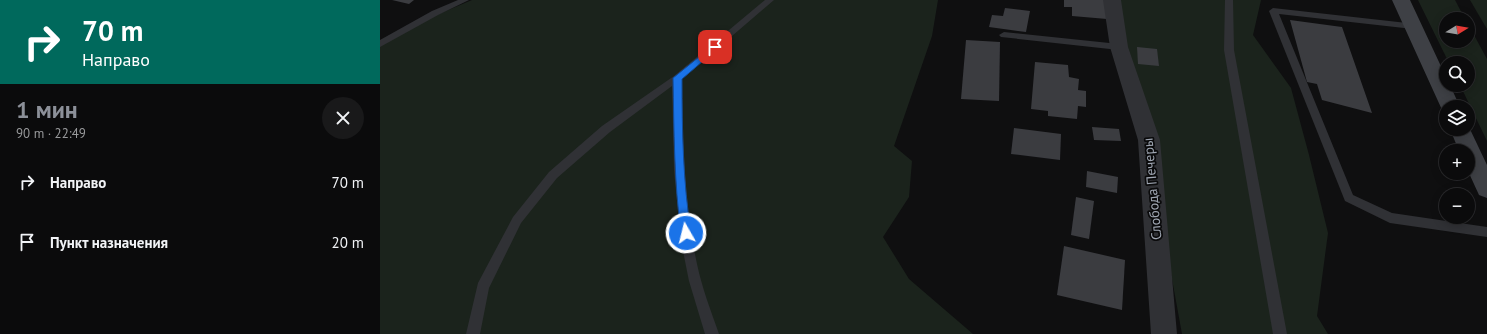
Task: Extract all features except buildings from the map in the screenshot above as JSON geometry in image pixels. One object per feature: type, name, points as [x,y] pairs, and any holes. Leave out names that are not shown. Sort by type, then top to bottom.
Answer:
[{"type":"street","name":"Слобода Печеры","points":[[1112,0],[1119,47],[1149,140],[1164,334]]},
{"type":"street","points":[[1401,0],[1447,100]]},
{"type":"street","points":[[1463,136],[1487,189]]},
{"type":"lane","points":[[380,44],[434,13],[465,0]]},
{"type":"lane","points":[[473,334],[483,287],[517,220],[553,175],[606,129],[678,78],[770,0]]},
{"type":"lane","points":[[1229,0],[1229,50],[1280,334]]},
{"type":"lane","points":[[1413,26],[1273,11],[1349,198],[1390,218],[1487,232]]},
{"type":"lane","points":[[1004,35],[1119,47]]},
{"type":"lane","points":[[678,78],[678,154],[682,202],[691,264],[712,334]]},
{"type":"shaded area","points":[[472,0],[938,0],[932,36],[894,146],[912,161],[909,197],[883,237],[909,279],[973,334],[380,334],[380,46],[434,16]]},
{"type":"shaded area","points":[[1118,0],[1261,0],[1253,35],[1291,88],[1328,233],[1317,316],[1328,334],[1182,334],[1170,268],[1124,49]]},
{"type":"shaded area","points":[[1418,0],[1455,0],[1461,12],[1439,12],[1439,43]]},
{"type":"shaded area","points":[[1470,0],[1487,0],[1487,29]]},
{"type":"shaded area","points":[[1475,37],[1487,59],[1487,141],[1475,116],[1475,100],[1467,100],[1463,92],[1475,92],[1475,56],[1446,56],[1442,48],[1475,48]]},
{"type":"route","points":[[686,233],[678,154],[678,78],[715,47]]}]
